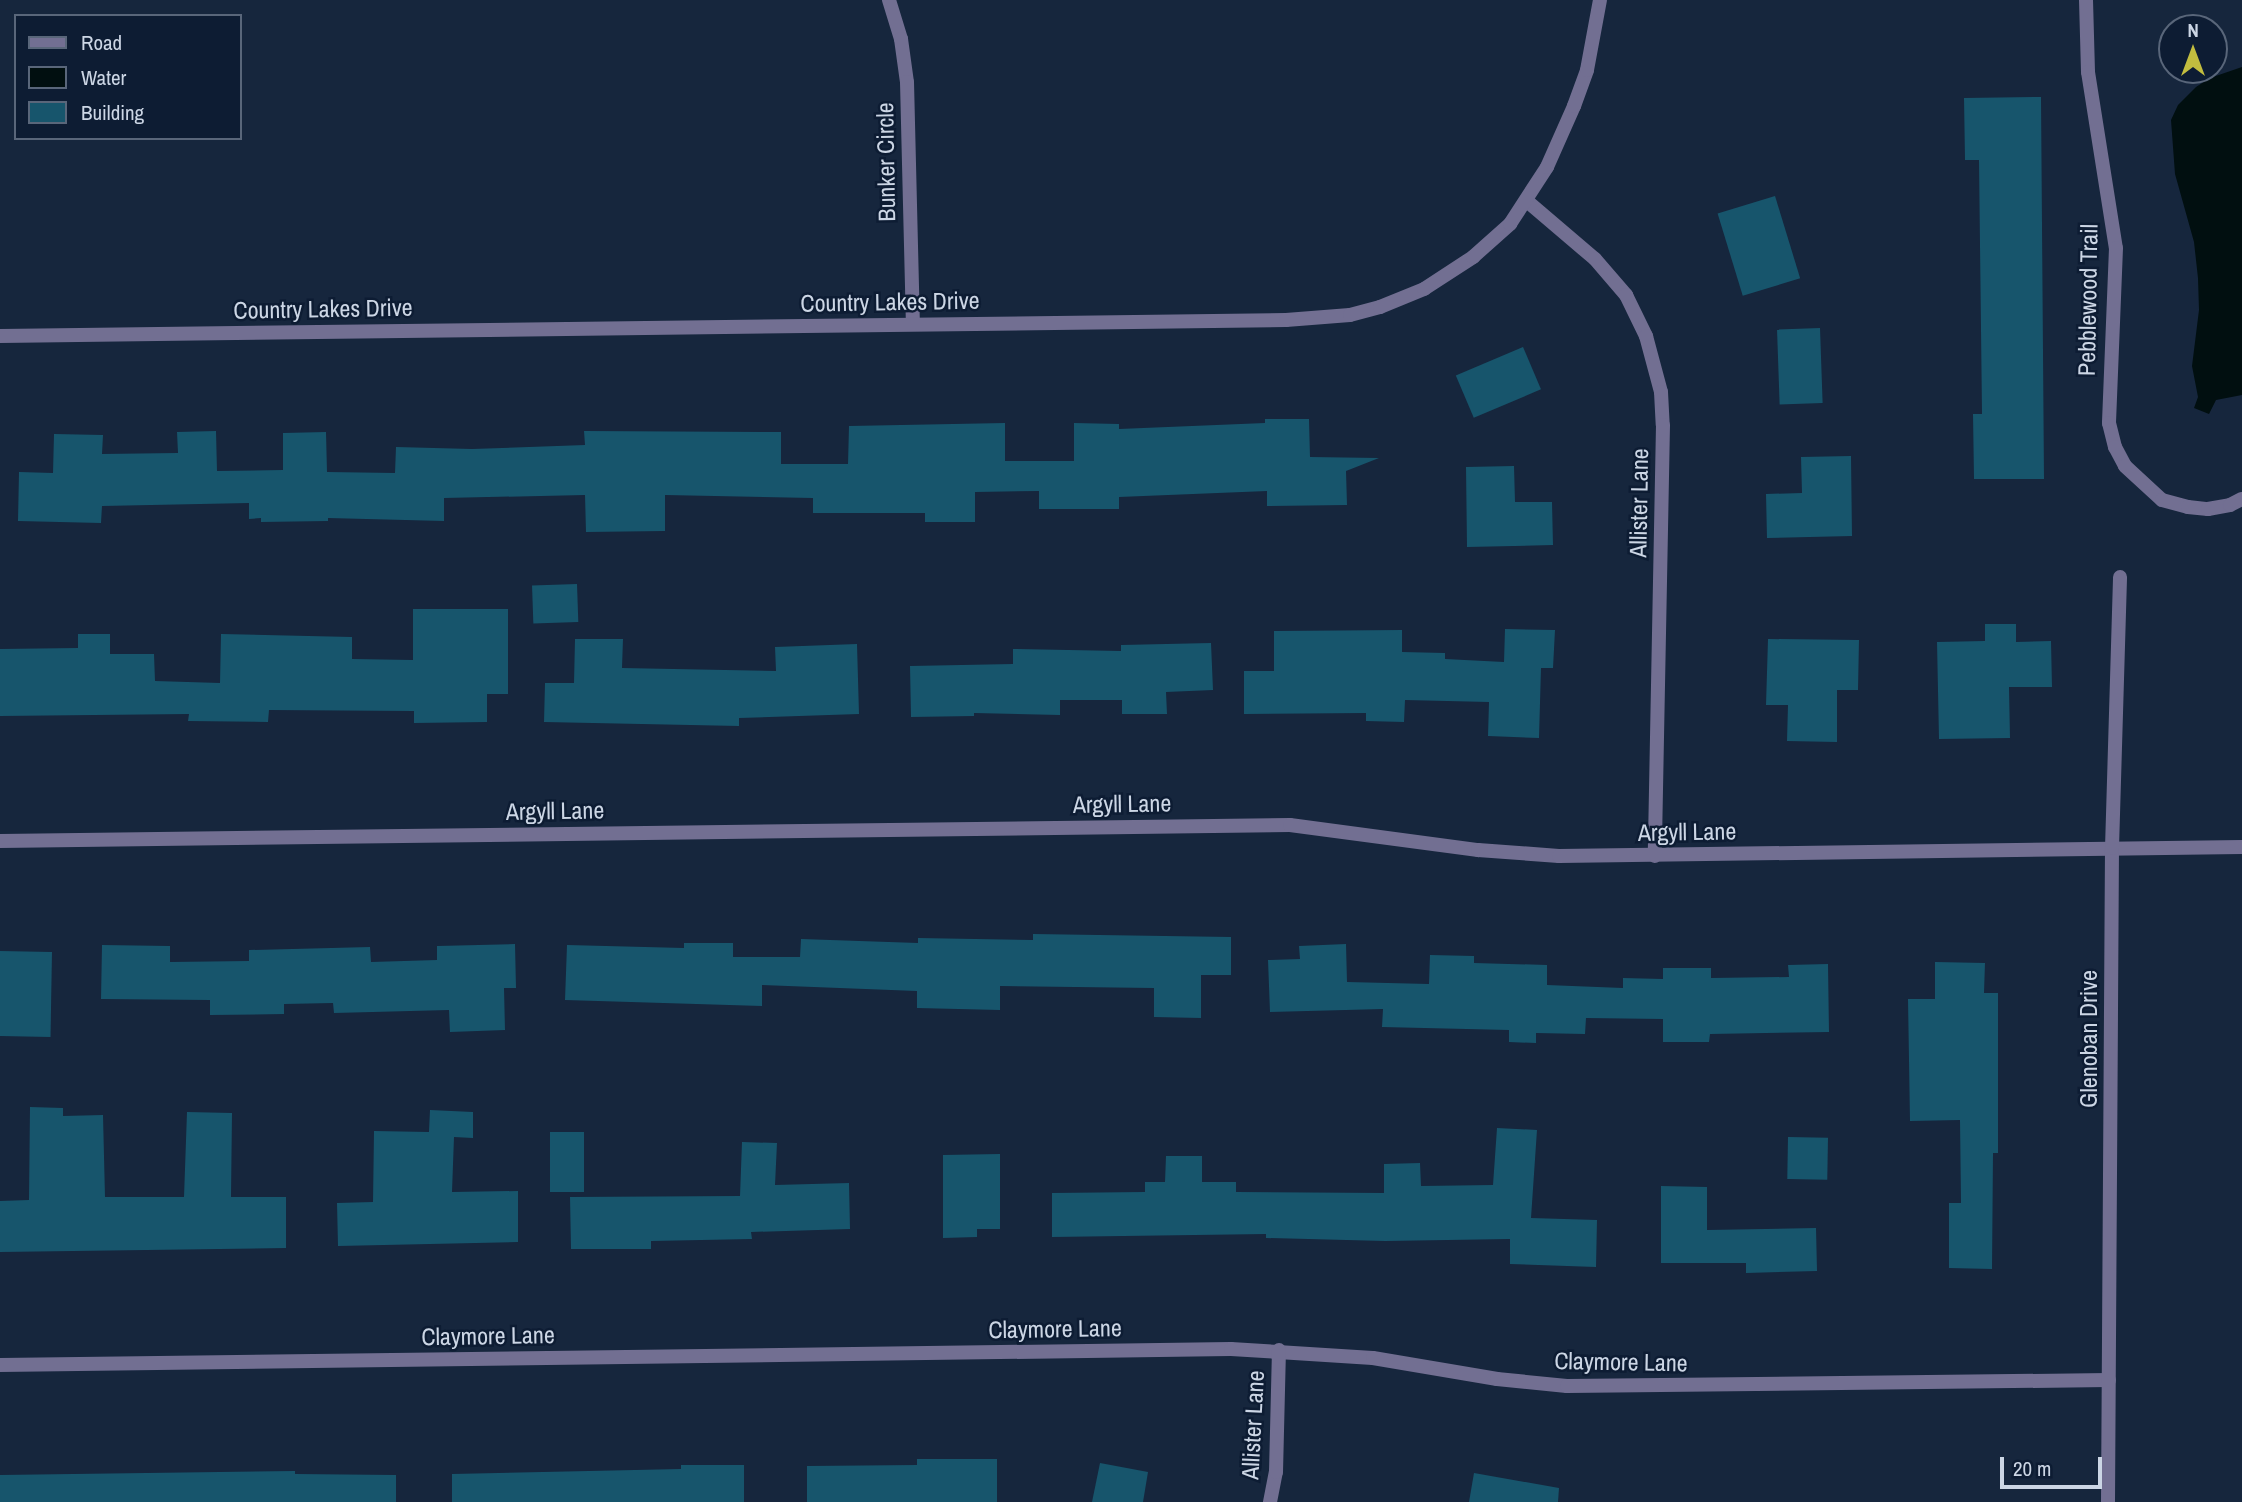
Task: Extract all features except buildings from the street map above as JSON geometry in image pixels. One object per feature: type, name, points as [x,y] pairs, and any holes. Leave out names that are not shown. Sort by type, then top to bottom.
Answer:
[{"type":"street","name":"Bunker Circle","points":[[890,0],[901,39],[907,82],[913,324]]},
{"type":"street","name":"Country Lakes Drive","points":[[0,336],[1286,320],[1350,315],[1380,307],[1424,289],[1473,257],[1510,225],[1547,167],[1574,106],[1587,70],[1600,0]]},
{"type":"street","name":"Pebblewood Trail","points":[[2086,0],[2088,72],[2116,248],[2109,423],[2115,447],[2125,466],[2162,500],[2188,508],[2208,509],[2230,505],[2242,499]]},
{"type":"street","name":"Allister Lane","points":[[1527,201],[1595,259],[1626,296],[1646,336],[1661,391],[1664,425],[1655,856]]},
{"type":"street","name":"Glenoban Drive","points":[[2108,1502],[2112,849],[2120,577]]},
{"type":"street","name":"Argyll Lane","points":[[0,841],[1290,825],[1519,854],[1655,856],[2242,847]]},
{"type":"street","name":"Allister Lane","points":[[1270,1502],[1276,1472],[1279,1350]]},
{"type":"street","name":"Claymore Lane","points":[[0,1365],[1279,1350],[1373,1358],[1497,1379],[1567,1386],[1634,1388],[2109,1380]]},
{"type":"water","points":[[2242,67],[2242,395],[2216,400],[2209,414],[2194,408],[2198,397],[2192,366],[2199,310],[2198,278],[2194,242],[2175,174],[2171,120],[2178,105],[2201,84],[2228,84],[2228,72]]}]
